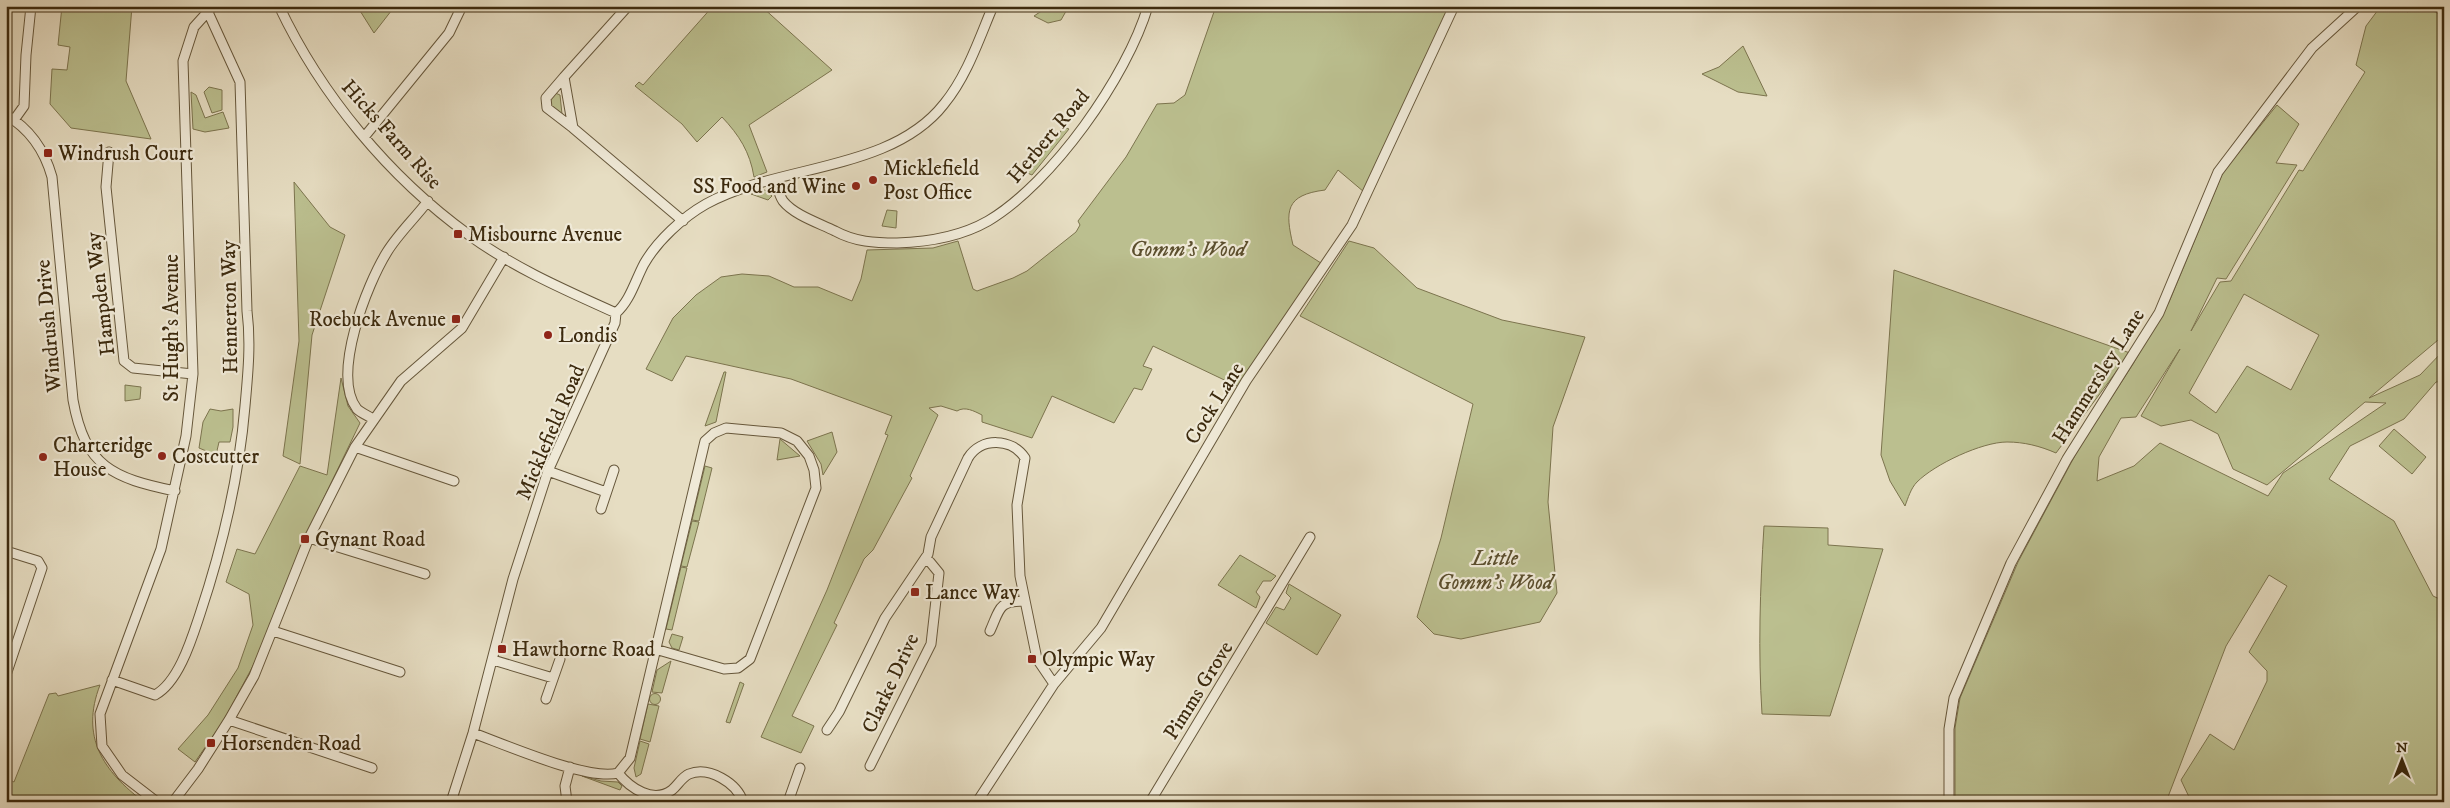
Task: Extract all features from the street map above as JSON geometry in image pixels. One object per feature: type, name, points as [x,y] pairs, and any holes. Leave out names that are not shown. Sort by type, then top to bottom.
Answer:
[{"type":"street","points":[[10,118],[24,106],[26,55],[31,6]]},
{"type":"street","name":"Hicks Farm Rise","points":[[279,6],[306,56],[330,93],[364,136],[428,201],[469,235],[504,257],[542,279],[616,313]]},
{"type":"street","points":[[364,136],[449,33],[462,6]]},
{"type":"street","points":[[628,6],[546,98],[547,108],[683,220]]},
{"type":"street","name":"Micklefield Road","points":[[451,802],[473,734],[513,579],[548,470],[616,323],[616,313],[623,307],[645,263],[683,220],[706,204],[735,191],[877,150],[917,130],[943,106],[959,83],[993,6]]},
{"type":"street","name":"Herbert Road","points":[[775,180],[782,200],[789,206],[840,234],[860,241],[905,242],[930,240],[977,226],[1020,197],[1073,139],[1115,79],[1137,38],[1148,6]]},
{"type":"street","name":"Cock Lane","points":[[977,802],[1054,684],[1101,628],[1246,381],[1338,248],[1356,217],[1454,6]]},
{"type":"street","name":"Hammersley Lane","points":[[1949,802],[1949,729],[1954,698],[2011,563],[2067,459],[2159,312],[2218,172],[2312,48],[2358,6]]},
{"type":"street","name":"St Hugh's Avenue","points":[[157,802],[122,775],[102,746],[100,714],[161,549],[186,436],[193,374],[183,61],[194,27],[210,8]]},
{"type":"street","name":"Hennerton Way","points":[[112,680],[155,695],[162,691],[186,654],[223,540],[237,475],[251,343],[247,311],[240,82],[210,8]]},
{"type":"street","points":[[564,78],[573,128]]},
{"type":"street","name":"Windrush Drive","points":[[10,118],[39,148],[46,159],[52,177],[77,423],[89,451],[110,470],[138,483],[175,491]]},
{"type":"street","name":"Hampden Way","points":[[109,152],[106,187],[124,361],[133,368],[193,374]]},
{"type":"street","points":[[373,419],[358,409],[349,390],[349,356],[362,302],[387,252],[428,201]]},
{"type":"street","points":[[173,802],[198,769],[230,720],[254,676],[309,538],[354,447],[400,381],[462,328],[504,257]]},
{"type":"street","points":[[473,734],[570,767],[601,775],[618,773],[630,758],[655,649],[705,441],[720,430],[742,428],[782,433],[797,442],[812,463],[816,488],[750,660],[738,668],[724,669],[655,649]]},
{"type":"street","points":[[827,730],[839,712],[884,618],[925,560],[931,537],[970,455],[976,449],[989,444],[1010,445],[1021,452],[1025,458],[1017,505],[1020,576],[1036,659],[1054,684]]},
{"type":"street","points":[[354,447],[454,480]]},
{"type":"street","points":[[548,470],[606,492]]},
{"type":"street","points":[[600,509],[614,470]]},
{"type":"street","name":"Pimms Grove","points":[[1150,802],[1310,537]]},
{"type":"street","points":[[309,538],[425,574]]},
{"type":"street","points":[[6,551],[38,561],[42,568],[6,674]]},
{"type":"street","name":"Clarke Drive","points":[[870,766],[931,644],[939,573],[930,562],[925,560]]},
{"type":"street","points":[[990,631],[1002,606],[1008,601],[1024,601]]},
{"type":"street","points":[[273,631],[400,672]]},
{"type":"street","points":[[546,699],[560,659]]},
{"type":"street","points":[[493,660],[553,678]]},
{"type":"street","points":[[230,720],[372,768]]},
{"type":"street","points":[[567,802],[565,786],[570,767]]},
{"type":"street","points":[[788,802],[800,768]]},
{"type":"street","points":[[618,773],[628,785],[659,795],[671,790],[687,774],[702,773],[721,778],[733,786],[743,802]]},
{"type":"green space","points":[[62,6],[132,6],[126,81],[151,139],[71,128],[50,104],[52,69],[67,70],[70,47],[58,45]]},
{"type":"green space","points":[[357,6],[395,6],[374,33]]},
{"type":"green space","points":[[713,6],[761,6],[832,70],[749,125],[767,172],[754,177],[750,160],[743,144],[722,117],[697,142],[682,124],[635,86],[639,82],[643,85]]},
{"type":"green space","points":[[1049,6],[1069,6],[1061,20],[1048,23],[1034,16]]},
{"type":"green space","name":"Gomm's Wood","points":[[1216,6],[1450,6],[1364,192],[1338,170],[1325,190],[1302,196],[1291,207],[1289,223],[1293,245],[1324,265],[1239,387],[1153,346],[1143,366],[1152,369],[1142,390],[1134,388],[1114,423],[1052,396],[1032,438],[982,422],[982,415],[970,410],[963,409],[957,411],[941,406],[929,408],[938,415],[910,476],[912,478],[873,550],[864,559],[834,623],[837,625],[792,716],[814,726],[801,753],[761,737],[827,590],[888,435],[885,434],[892,416],[791,379],[686,356],[672,381],[646,369],[673,318],[696,295],[721,277],[742,274],[769,276],[794,287],[818,287],[852,301],[861,279],[867,250],[933,248],[958,241],[973,289],[977,291],[1027,271],[1076,232],[1080,225],[1078,221],[1126,157],[1157,104],[1174,103],[1185,95]]},
{"type":"green space","points":[[2381,6],[2394,6],[2408,12],[2412,6],[2422,6],[2444,16],[2444,335],[2369,398],[2420,375],[2444,350],[2444,381],[2436,382],[2404,419],[2350,446],[2329,479],[2394,521],[2433,596],[2444,601],[2444,802],[2189,802],[2190,799],[2181,780],[2210,734],[2234,750],[2267,681],[2267,671],[2249,652],[2287,586],[2269,575],[2226,646],[2166,802],[1955,802],[1955,728],[1960,698],[2018,562],[2079,448],[2133,364],[2169,302],[2223,172],[2277,105],[2299,124],[2276,163],[2297,165],[2226,279],[2217,278],[2191,331],[2220,282],[2231,281],[2299,170],[2303,171],[2365,72],[2356,65],[2366,26]],"holes":[[[2244,294],[2319,335],[2291,390],[2247,366],[2216,413],[2189,393]],[[2180,349],[2141,416],[2161,426],[2191,420],[2218,434],[2233,469],[2267,485],[2365,402],[2386,403],[2283,473],[2268,496],[2160,443],[2134,466],[2097,481],[2099,457],[2121,418],[2136,417]]]},
{"type":"green space","points":[[1743,46],[1767,96],[1738,92],[1702,74],[1719,67]]},
{"type":"green space","points":[[209,87],[222,90],[222,110],[212,113],[204,92]]},
{"type":"green space","points":[[191,92],[196,95],[205,118],[223,112],[229,128],[205,132],[193,129]]},
{"type":"green space","points":[[553,92],[560,95],[562,114],[548,104]]},
{"type":"green space","points":[[1064,127],[1069,129],[1032,175],[1025,172],[1022,165],[1025,163],[1032,168]]},
{"type":"green space","points":[[294,182],[330,227],[345,235],[312,335],[300,464],[283,456],[299,341]]},
{"type":"green space","points":[[765,190],[772,196],[768,200],[751,194]]},
{"type":"green space","points":[[887,210],[897,211],[896,228],[882,226]]},
{"type":"green space","name":"Little Gomm's Wood","points":[[1349,241],[1374,248],[1417,288],[1502,320],[1585,337],[1553,427],[1548,502],[1557,593],[1540,622],[1461,639],[1434,634],[1417,617],[1441,538],[1473,404],[1300,316]]},
{"type":"green space","points":[[1894,270],[2130,353],[2056,453],[2044,448],[2013,442],[1997,443],[1972,450],[1947,461],[1925,475],[1913,487],[1905,506],[1890,481],[1881,455]]},
{"type":"green space","points":[[724,372],[726,372],[716,422],[705,426]]},
{"type":"green space","points":[[341,378],[348,406],[360,423],[305,537],[270,634],[224,720],[195,762],[178,749],[208,715],[238,668],[253,625],[249,594],[226,582],[237,549],[255,554],[300,466],[327,475]]},
{"type":"green space","points":[[125,385],[141,387],[140,399],[125,401]]},
{"type":"green space","points":[[210,409],[221,411],[233,409],[233,427],[230,442],[219,442],[216,455],[199,448],[203,422]]},
{"type":"green space","points":[[2394,429],[2426,457],[2412,474],[2379,446]]},
{"type":"green space","points":[[832,432],[837,452],[823,475],[821,464],[807,441]]},
{"type":"green space","points":[[780,439],[800,456],[777,460]]},
{"type":"green space","points":[[705,466],[712,468],[699,521],[692,520]]},
{"type":"green space","points":[[692,521],[699,522],[687,567],[681,566]]},
{"type":"green space","points":[[1764,526],[1828,528],[1828,545],[1883,549],[1830,716],[1762,714],[1760,620]]},
{"type":"green space","points":[[1240,555],[1276,576],[1271,581],[1263,581],[1256,592],[1260,597],[1256,608],[1218,585]]},
{"type":"green space","points":[[681,567],[687,568],[672,630],[666,629]]},
{"type":"green space","points":[[1289,584],[1341,615],[1317,655],[1266,623],[1276,607],[1284,610],[1291,598],[1286,593]]},
{"type":"green space","points":[[672,634],[683,637],[679,650],[672,648],[669,642]]},
{"type":"green space","points":[[671,661],[662,693],[652,692],[657,670]]},
{"type":"green space","points":[[740,682],[744,684],[730,723],[726,722]]},
{"type":"green space","points":[[100,685],[94,704],[93,721],[94,737],[99,751],[117,778],[144,802],[6,802],[6,778],[14,782],[49,694],[56,693],[58,696]]},
{"type":"green space","points":[[655,693],[661,699],[655,705],[649,699]]},
{"type":"green space","points":[[648,704],[659,706],[650,742],[640,739]]},
{"type":"green space","points":[[640,741],[649,744],[641,774],[636,777],[634,768]]},
{"type":"green space","points":[[582,776],[601,781],[618,782],[622,786],[620,790]]},
{"type":"place","name":"Windrush Court","points":[[48,153]]},
{"type":"place","name":"Micklefield Post Office","points":[[873,180]]},
{"type":"place","name":"SS Food and Wine","points":[[856,186]]},
{"type":"place","name":"Misbourne Avenue","points":[[458,234]]},
{"type":"place","name":"Roebuck Avenue","points":[[456,319]]},
{"type":"place","name":"Londis","points":[[548,335]]},
{"type":"place","name":"Costcutter","points":[[162,456]]},
{"type":"place","name":"Charteridge House","points":[[43,457]]},
{"type":"place","name":"Gynant Road","points":[[305,539]]},
{"type":"place","name":"Lance Way","points":[[915,592]]},
{"type":"place","name":"Hawthorne Road","points":[[502,649]]},
{"type":"place","name":"Olympic Way","points":[[1032,659]]},
{"type":"place","name":"Horsenden Road","points":[[211,743]]}]
